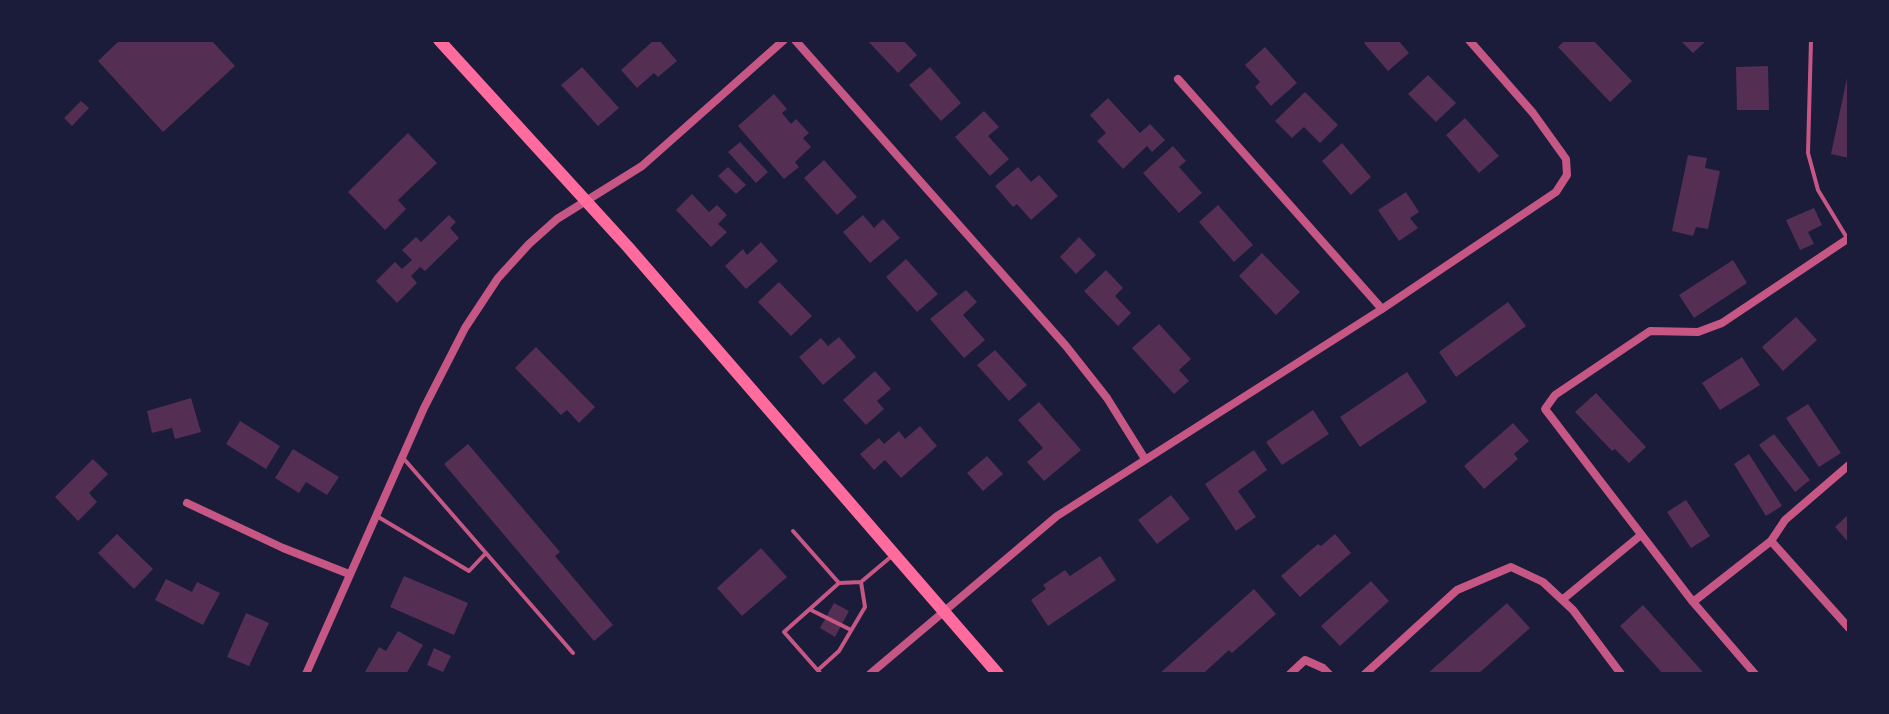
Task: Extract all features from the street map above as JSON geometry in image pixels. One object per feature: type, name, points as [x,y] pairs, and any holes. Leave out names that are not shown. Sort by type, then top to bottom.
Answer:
[{"type":"main road","points":[[439,40],[638,258],[998,674]]},
{"type":"street","points":[[306,674],[445,364],[483,299],[529,244],[557,219],[642,166],[784,40]]},
{"type":"street","points":[[795,40],[1066,346],[1107,398],[1145,459]]},
{"type":"street","points":[[870,674],[1057,516],[1382,309],[1556,192],[1567,175],[1566,159],[1533,113],[1469,40]]},
{"type":"street","points":[[1178,79],[1382,309]]},
{"type":"street","points":[[1755,674],[1693,602],[1545,409],[1555,395],[1650,331],[1698,332],[1722,323],[1848,238]]},
{"type":"street","points":[[1693,602],[1771,541],[1785,520],[1849,465]]},
{"type":"street","points":[[187,503],[349,574]]},
{"type":"street","points":[[1562,600],[1641,535]]},
{"type":"street","points":[[1771,541],[1849,628]]},
{"type":"street","points":[[1365,674],[1457,590],[1511,567],[1543,582],[1562,600],[1621,674]]},
{"type":"street","points":[[1290,674],[1305,660],[1329,674]]},
{"type":"lane","points":[[1811,40],[1808,153],[1818,190],[1848,238]]},
{"type":"lane","points":[[402,456],[573,653]]},
{"type":"lane","points":[[375,515],[469,571],[486,553]]},
{"type":"lane","points":[[793,531],[839,583]]},
{"type":"lane","points":[[861,582],[865,607],[839,651],[819,672],[784,632],[839,583],[861,582],[894,554]]},
{"type":"lane","points":[[810,609],[851,630]]},
{"type":"building","points":[[120,40],[211,40],[235,66],[163,132],[98,61]]},
{"type":"building","points":[[654,40],[659,40],[677,61],[658,77],[654,73],[637,88],[621,70]]},
{"type":"building","points":[[867,40],[903,40],[917,55],[898,73]]},
{"type":"building","points":[[1367,40],[1398,40],[1409,53],[1388,71],[1364,43]]},
{"type":"building","points":[[1565,40],[1593,40],[1632,81],[1610,102],[1558,47]]},
{"type":"building","points":[[1680,40],[1707,40],[1693,53]]},
{"type":"building","points":[[1265,47],[1297,83],[1271,106],[1255,87],[1260,82],[1245,65]]},
{"type":"building","points":[[1768,66],[1769,110],[1737,110],[1736,67]]},
{"type":"building","points":[[582,67],[619,108],[598,126],[561,85]]},
{"type":"building","points":[[930,67],[961,103],[941,121],[909,85]]},
{"type":"building","points":[[1849,73],[1849,158],[1831,154]]},
{"type":"building","points":[[1428,75],[1456,103],[1436,122],[1408,94]]},
{"type":"building","points":[[1305,92],[1338,125],[1320,143],[1304,127],[1292,138],[1275,121]]},
{"type":"building","points":[[774,94],[787,109],[782,113],[791,124],[796,119],[809,133],[803,138],[811,147],[795,162],[799,167],[784,179],[738,126]]},
{"type":"building","points":[[1108,98],[1140,133],[1150,124],[1165,140],[1152,152],[1147,146],[1123,169],[1097,141],[1106,133],[1090,115]]},
{"type":"building","points":[[81,101],[89,108],[72,126],[64,118]]},
{"type":"building","points":[[984,111],[999,127],[988,136],[1009,159],[990,176],[955,137]]},
{"type":"building","points":[[1465,118],[1499,156],[1479,173],[1446,135]]},
{"type":"building","points":[[408,133],[437,163],[398,200],[406,209],[385,230],[348,192]]},
{"type":"building","points":[[740,142],[768,172],[756,183],[728,152]]},
{"type":"building","points":[[1342,143],[1371,177],[1351,195],[1322,161]]},
{"type":"building","points":[[1173,146],[1186,161],[1179,167],[1202,193],[1179,213],[1143,173]]},
{"type":"building","points":[[1688,155],[1707,158],[1705,168],[1720,171],[1708,229],[1696,227],[1693,236],[1672,231]]},
{"type":"building","points":[[824,160],[857,197],[837,215],[804,178]]},
{"type":"building","points":[[728,167],[746,185],[736,194],[718,176]]},
{"type":"building","points":[[1018,167],[1031,182],[1039,175],[1058,196],[1031,220],[1017,204],[1013,207],[995,186]]},
{"type":"building","points":[[1406,192],[1419,212],[1410,218],[1418,228],[1399,241],[1378,210]]},
{"type":"building","points":[[692,194],[709,212],[717,205],[727,215],[718,224],[727,232],[711,247],[676,210]]},
{"type":"building","points":[[1218,205],[1253,245],[1234,262],[1199,222]]},
{"type":"building","points":[[1814,208],[1822,225],[1808,232],[1814,244],[1800,250],[1786,220]]},
{"type":"building","points":[[449,215],[456,222],[450,228],[459,238],[425,271],[420,267],[411,276],[417,283],[397,303],[376,281],[395,262],[402,269],[412,260],[402,250],[416,237],[421,242]]},
{"type":"building","points":[[863,215],[874,228],[883,219],[900,238],[870,263],[843,232]]},
{"type":"building","points":[[1079,237],[1096,255],[1076,274],[1060,257]]},
{"type":"building","points":[[761,242],[778,261],[746,289],[725,266],[743,249],[747,255]]},
{"type":"building","points":[[1262,253],[1300,292],[1276,315],[1239,276]]},
{"type":"building","points":[[906,259],[938,294],[917,312],[886,277]]},
{"type":"building","points":[[1733,260],[1747,283],[1694,318],[1679,295]]},
{"type":"building","points":[[1106,270],[1123,288],[1115,296],[1131,313],[1118,326],[1084,291]]},
{"type":"building","points":[[779,282],[812,316],[791,336],[758,302]]},
{"type":"building","points":[[966,290],[977,302],[963,315],[985,340],[964,358],[930,319]]},
{"type":"building","points":[[1508,302],[1526,326],[1456,377],[1439,352]]},
{"type":"building","points":[[1796,317],[1817,340],[1783,371],[1762,347]]},
{"type":"building","points":[[1159,324],[1191,359],[1179,370],[1189,381],[1174,394],[1132,348]]},
{"type":"building","points":[[839,337],[856,357],[823,385],[799,357],[821,338],[828,346]]},
{"type":"building","points":[[536,347],[595,407],[579,423],[567,410],[561,415],[515,368]]},
{"type":"building","points":[[995,350],[1027,385],[1009,401],[977,365]]},
{"type":"building","points":[[1742,357],[1760,385],[1720,410],[1702,383]]},
{"type":"building","points":[[875,371],[891,389],[877,401],[884,409],[866,425],[843,400]]},
{"type":"building","points":[[1407,372],[1427,402],[1360,447],[1340,417]]},
{"type":"building","points":[[1596,393],[1646,447],[1629,463],[1615,449],[1612,451],[1575,412]]},
{"type":"building","points":[[191,398],[201,432],[175,439],[172,428],[152,433],[147,411]]},
{"type":"building","points":[[1039,402],[1081,450],[1044,481],[1027,462],[1043,448],[1018,420]]},
{"type":"building","points":[[1808,404],[1841,453],[1819,467],[1786,418]]},
{"type":"building","points":[[1313,410],[1329,434],[1282,465],[1266,442]]},
{"type":"building","points":[[240,421],[280,446],[266,469],[226,444]]},
{"type":"building","points":[[1513,423],[1529,441],[1514,454],[1518,459],[1484,489],[1464,466]]},
{"type":"building","points":[[920,426],[937,446],[901,478],[885,460],[874,470],[860,454],[879,438],[884,444],[899,431],[905,439]]},
{"type":"building","points":[[1774,434],[1810,480],[1795,492],[1759,445]]},
{"type":"building","points":[[468,444],[560,552],[555,556],[613,625],[594,641],[444,464]]},
{"type":"building","points":[[293,449],[339,477],[327,495],[306,482],[299,493],[275,478]]},
{"type":"building","points":[[1254,450],[1267,470],[1238,491],[1256,517],[1236,531],[1205,484]]},
{"type":"building","points":[[1749,454],[1782,506],[1766,516],[1734,464]]},
{"type":"building","points":[[987,456],[1003,474],[983,491],[967,473]]},
{"type":"building","points":[[93,459],[108,474],[89,493],[97,502],[78,521],[55,497]]},
{"type":"building","points":[[1171,495],[1190,519],[1157,544],[1138,520]]},
{"type":"building","points":[[1686,500],[1710,536],[1691,548],[1667,512]]},
{"type":"building","points":[[1849,514],[1849,543],[1835,527]]},
{"type":"building","points":[[117,534],[153,569],[134,589],[98,553]]},
{"type":"building","points":[[1335,534],[1351,553],[1300,597],[1281,576],[1318,544],[1321,546]]},
{"type":"building","points":[[761,548],[787,577],[742,616],[717,588]]},
{"type":"building","points":[[1100,556],[1116,580],[1048,626],[1031,600],[1046,589],[1043,585],[1065,570],[1070,576]]},
{"type":"building","points":[[404,576],[468,603],[454,635],[390,607]]},
{"type":"building","points":[[166,579],[192,592],[197,582],[220,593],[203,625],[155,600]]},
{"type":"building","points":[[1371,581],[1389,601],[1340,646],[1321,626]]},
{"type":"building","points":[[1254,589],[1276,614],[1232,653],[1229,650],[1205,672],[1207,674],[1159,674]]},
{"type":"building","points":[[834,603],[849,611],[835,637],[820,628]]},
{"type":"building","points":[[1507,603],[1530,628],[1478,674],[1427,674]]},
{"type":"building","points":[[1643,605],[1703,674],[1663,674],[1620,626]]},
{"type":"building","points":[[246,613],[269,623],[249,666],[227,657]]},
{"type":"building","points":[[398,631],[423,645],[406,674],[365,672],[379,647],[386,651]]},
{"type":"building","points":[[434,648],[451,656],[443,672],[427,665]]}]
